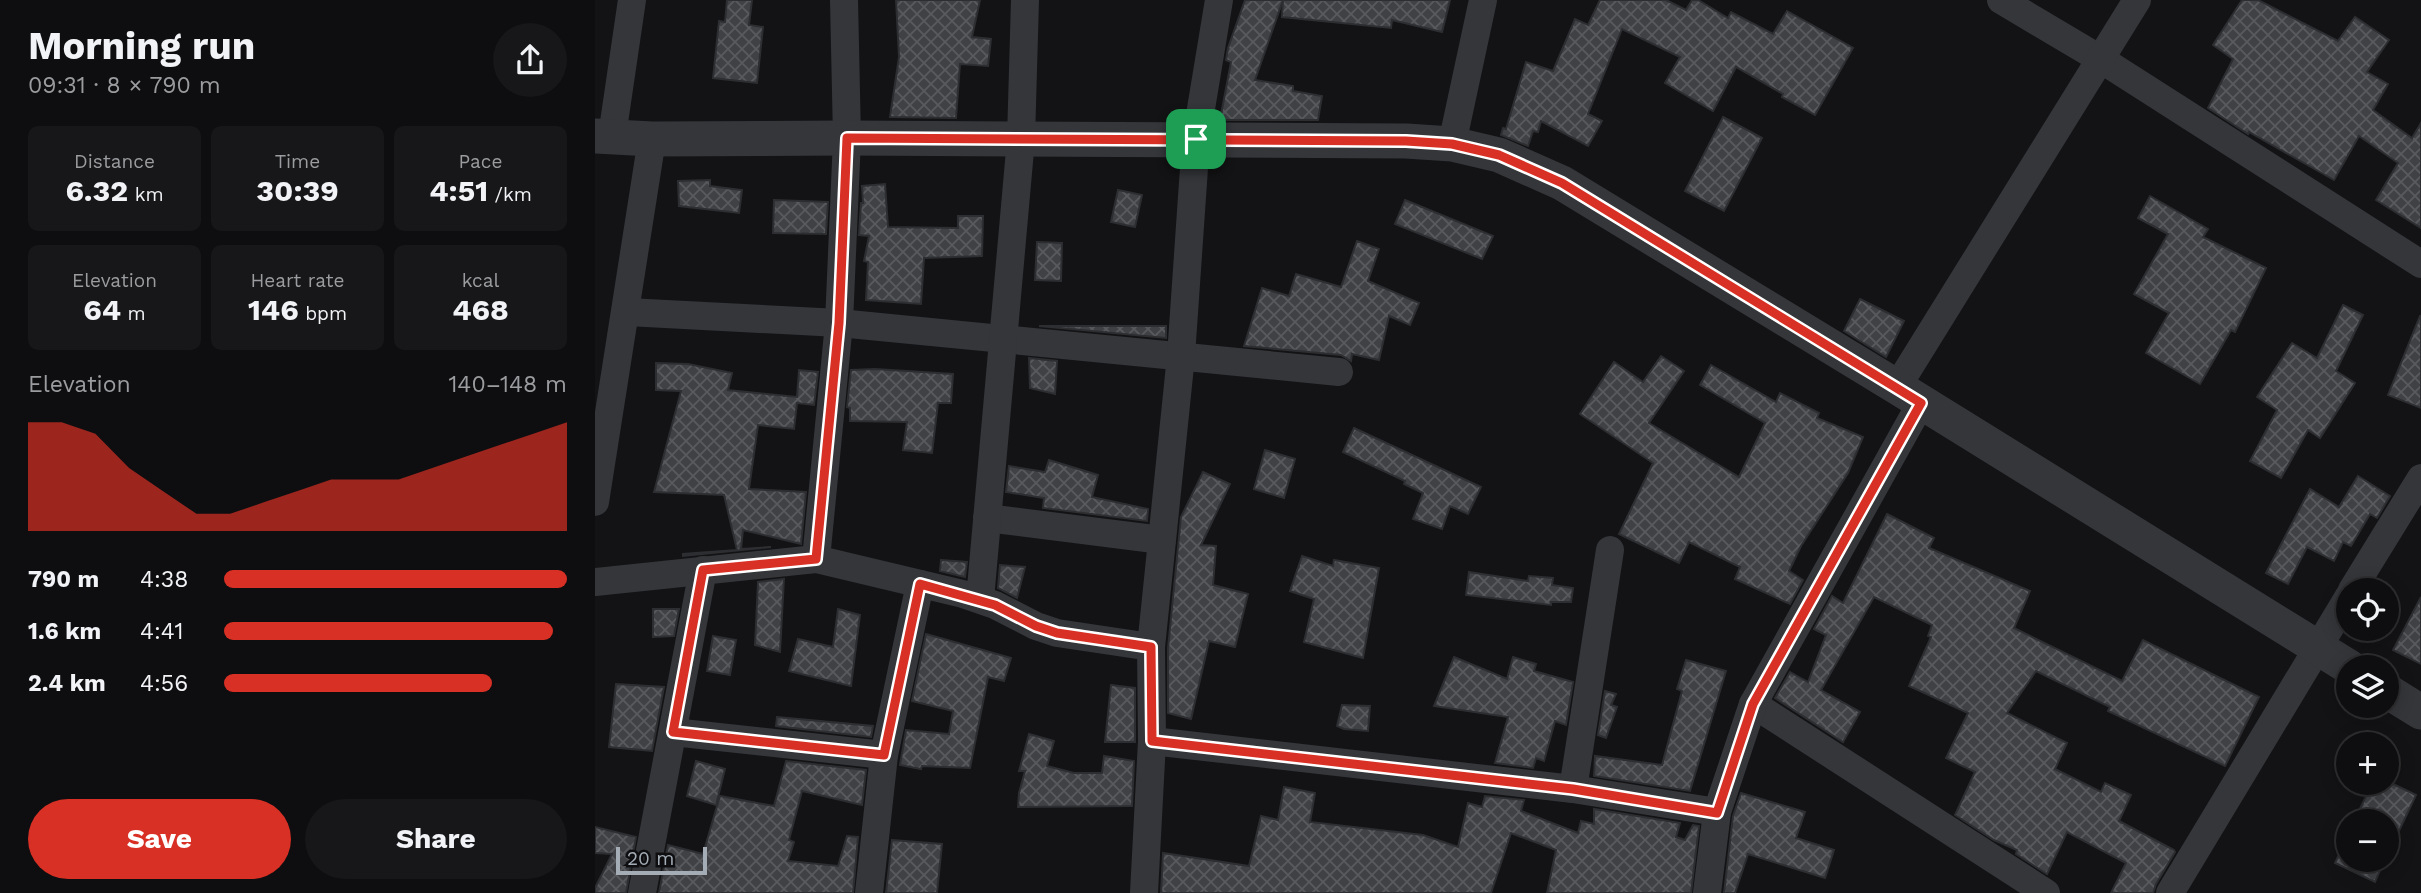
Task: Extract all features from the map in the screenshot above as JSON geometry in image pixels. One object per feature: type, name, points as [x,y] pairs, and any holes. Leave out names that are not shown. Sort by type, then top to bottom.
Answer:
[{"type":"street","points":[[632,0],[603,136],[652,139],[1406,141],[1452,144],[1499,155],[1562,183],[2336,659]]},
{"type":"street","points":[[816,559],[839,323],[847,138],[844,0]]},
{"type":"street","points":[[980,599],[1021,139],[1025,0]]},
{"type":"street","points":[[1144,893],[1152,741],[1151,647],[1181,356],[1196,139],[1219,0]]},
{"type":"street","points":[[1452,144],[1483,0]]},
{"type":"street","points":[[2001,0],[2102,60],[2421,264]]},
{"type":"street","points":[[1707,893],[1717,813],[1753,704],[1909,395],[2137,0]]},
{"type":"street","points":[[595,502],[627,312],[652,139]]},
{"type":"street","points":[[627,312],[839,323],[1339,372]]},
{"type":"street","points":[[2359,578],[2421,478]]},
{"type":"street","points":[[987,518],[1162,540]]},
{"type":"street","points":[[1573,789],[1610,550]]},
{"type":"street","points":[[595,582],[816,559],[980,599],[1057,633],[1151,647]]},
{"type":"street","points":[[642,893],[703,570]]},
{"type":"street","points":[[869,893],[884,755],[920,584]]},
{"type":"street","points":[[2170,893],[2336,617]]},
{"type":"street","points":[[2399,698],[2421,712]]},
{"type":"street","points":[[1753,704],[2046,893]]},
{"type":"street","points":[[673,732],[884,755]]},
{"type":"street","points":[[1152,741],[1573,789],[1717,813]]},
{"type":"building","points":[[727,0],[752,0],[749,25],[763,27],[757,83],[713,78],[719,21],[725,22]]},
{"type":"building","points":[[896,0],[980,0],[972,37],[991,39],[988,66],[960,64],[956,118],[890,117],[899,57]]},
{"type":"building","points":[[1245,0],[1283,0],[1255,80],[1293,86],[1293,91],[1322,96],[1318,120],[1220,120],[1231,62],[1226,60],[1228,48]]},
{"type":"building","points":[[1283,0],[1450,0],[1442,32],[1392,20],[1391,28],[1282,17]]},
{"type":"building","points":[[1600,0],[1666,0],[1686,10],[1692,0],[1698,0],[1728,18],[1731,12],[1773,34],[1787,11],[1853,48],[1815,115],[1736,67],[1713,111],[1665,83],[1680,57],[1622,29],[1588,114],[1602,121],[1588,146],[1541,121],[1538,132],[1533,131],[1528,146],[1501,135],[1503,128],[1506,129],[1526,62],[1553,71],[1575,19],[1588,25]]},
{"type":"building","points":[[2242,0],[2258,0],[2338,41],[2355,17],[2389,40],[2367,72],[2388,84],[2373,110],[2412,138],[2421,123],[2421,228],[2376,200],[2398,163],[2359,136],[2334,180],[2249,132],[2248,134],[2208,108],[2233,59],[2213,45]]},
{"type":"building","points":[[1723,117],[1762,138],[1724,211],[1685,191]]},
{"type":"building","points":[[710,180],[710,186],[742,190],[739,213],[679,206],[678,181]]},
{"type":"building","points":[[885,184],[888,227],[958,228],[958,216],[983,216],[982,256],[924,258],[921,304],[866,300],[868,262],[864,261],[869,236],[859,235],[862,186]]},
{"type":"building","points":[[1118,190],[1142,195],[1135,227],[1111,222]]},
{"type":"building","points":[[2150,196],[2208,229],[2203,237],[2266,268],[2235,332],[2231,330],[2200,384],[2146,353],[2169,313],[2134,294],[2168,234],[2138,218]]},
{"type":"building","points":[[774,200],[828,202],[826,234],[773,233]]},
{"type":"building","points":[[1405,200],[1493,236],[1482,259],[1395,224]]},
{"type":"building","points":[[1357,241],[1379,249],[1368,281],[1419,303],[1410,325],[1389,316],[1379,360],[1352,354],[1351,361],[1341,355],[1244,346],[1262,288],[1289,296],[1296,274],[1341,287]]},
{"type":"building","points":[[1037,242],[1062,243],[1061,281],[1035,280]]},
{"type":"building","points":[[1860,299],[1904,321],[1886,357],[1844,331]]},
{"type":"building","points":[[2343,305],[2363,315],[2336,371],[2355,383],[2320,438],[2308,430],[2281,478],[2250,461],[2277,410],[2257,397],[2292,343],[2317,358]]},
{"type":"building","points":[[2421,316],[2421,408],[2388,395]]},
{"type":"building","points":[[1039,326],[1166,326],[1166,338]]},
{"type":"building","points":[[1661,356],[1684,371],[1649,423],[1739,477],[1765,423],[1700,385],[1711,365],[1776,402],[1780,393],[1819,413],[1817,418],[1863,437],[1848,473],[1801,546],[1789,571],[1803,580],[1790,604],[1735,579],[1740,567],[1689,542],[1679,563],[1619,534],[1653,463],[1580,414],[1614,362],[1643,382]]},
{"type":"building","points":[[1029,358],[1057,361],[1055,394],[1030,388]]},
{"type":"building","points":[[656,363],[688,364],[732,373],[728,390],[797,397],[799,370],[818,372],[814,405],[797,403],[794,429],[758,425],[749,489],[806,492],[801,544],[743,530],[741,549],[771,547],[683,556],[737,550],[724,495],[654,492],[681,391],[656,390]]},
{"type":"building","points":[[851,370],[953,374],[951,403],[938,403],[932,453],[903,450],[907,422],[850,421],[850,408],[847,407]]},
{"type":"building","points":[[1354,428],[1481,487],[1468,514],[1450,506],[1442,529],[1413,519],[1423,493],[1404,484],[1405,481],[1343,452]]},
{"type":"building","points":[[1265,450],[1295,459],[1284,498],[1254,489]]},
{"type":"building","points":[[1049,460],[1098,475],[1092,497],[1148,509],[1147,521],[1043,508],[1044,498],[1006,492],[1009,466],[1045,472]]},
{"type":"building","points":[[1203,472],[1230,484],[1201,545],[1216,546],[1213,585],[1248,594],[1235,647],[1209,641],[1191,719],[1168,713],[1168,648],[1181,517]]},
{"type":"building","points":[[2358,476],[2390,496],[2377,518],[2370,514],[2351,546],[2343,542],[2334,561],[2307,547],[2288,584],[2266,573],[2310,489],[2339,507]]},
{"type":"building","points":[[1887,514],[1934,538],[1929,548],[2030,591],[2014,628],[2122,681],[2143,640],[2259,697],[2225,766],[2108,711],[2110,707],[2036,671],[2007,713],[2067,743],[2055,769],[2101,792],[2105,783],[2131,795],[2119,821],[2175,852],[2153,893],[2111,893],[2126,863],[2067,832],[2047,874],[2016,854],[2017,850],[1994,840],[1955,815],[1975,772],[1946,758],[1968,713],[1909,686],[1931,637],[1928,636],[1932,625],[1874,597],[1821,690],[1860,712],[1843,742],[1775,698],[1790,672],[1808,682],[1826,635],[1814,629],[1832,596],[1843,603]]},
{"type":"building","points":[[1302,556],[1333,566],[1334,560],[1379,568],[1363,658],[1304,642],[1314,599],[1290,591]]},
{"type":"building","points":[[941,560],[967,562],[965,577],[940,571]]},
{"type":"building","points":[[1000,565],[1025,567],[1017,598],[998,588]]},
{"type":"building","points":[[1469,572],[1528,581],[1529,576],[1553,578],[1552,585],[1573,588],[1571,602],[1551,602],[1551,605],[1466,595]]},
{"type":"building","points":[[784,579],[780,652],[755,645],[758,582]]},
{"type":"building","points":[[2421,597],[2421,664],[2393,650]]},
{"type":"building","points":[[653,609],[679,609],[674,636],[653,637]]},
{"type":"building","points":[[838,609],[860,615],[851,686],[789,671],[798,639],[833,647]]},
{"type":"building","points":[[926,634],[1011,658],[1004,681],[988,677],[970,768],[922,766],[921,769],[900,765],[906,730],[949,734],[953,711],[912,701]]},
{"type":"building","points":[[713,636],[736,640],[730,675],[707,671]]},
{"type":"building","points":[[1454,657],[1507,679],[1513,657],[1536,664],[1534,671],[1573,682],[1566,725],[1555,721],[1544,761],[1536,758],[1533,768],[1495,763],[1508,717],[1434,706]]},
{"type":"building","points":[[1686,660],[1726,671],[1690,791],[1594,776],[1595,756],[1662,765],[1682,691],[1677,689]]},
{"type":"building","points":[[616,684],[664,687],[652,751],[609,747]]},
{"type":"building","points":[[1111,685],[1135,688],[1135,742],[1105,742]]},
{"type":"building","points":[[1605,691],[1616,694],[1611,705],[1617,707],[1606,738],[1598,735]]},
{"type":"building","points":[[1342,705],[1370,706],[1368,731],[1337,726]]},
{"type":"building","points":[[777,717],[873,726],[871,737],[776,726]]},
{"type":"building","points":[[1029,734],[1054,741],[1047,766],[1074,773],[1102,773],[1104,756],[1134,761],[1132,806],[1018,807],[1025,771],[1019,771]]},
{"type":"building","points":[[696,761],[725,769],[716,805],[687,796]]},
{"type":"building","points":[[786,761],[866,770],[862,805],[802,791],[789,840],[794,842],[788,861],[838,866],[847,836],[858,837],[853,893],[659,893],[668,845],[703,854],[720,796],[774,806]]},
{"type":"building","points":[[1284,787],[1315,793],[1310,822],[1423,835],[1458,847],[1468,803],[1482,807],[1485,796],[1524,800],[1521,811],[1578,833],[1581,821],[1594,824],[1594,809],[1680,823],[1676,837],[1685,840],[1693,825],[1699,826],[1691,893],[1547,893],[1556,850],[1511,833],[1491,893],[1161,893],[1163,853],[1249,866],[1261,816],[1278,820]]},
{"type":"building","points":[[2399,787],[2416,795],[2399,831],[2399,809],[2360,809],[2367,795],[2399,795]]},
{"type":"building","points":[[1741,793],[1805,812],[1796,838],[1834,850],[1825,878],[1748,854],[1735,893],[1724,893],[1733,816]]},
{"type":"building","points":[[595,827],[636,837],[626,893],[595,893],[612,854],[595,853]]},
{"type":"building","points":[[892,840],[942,844],[937,893],[886,893]]},
{"type":"building","points":[[2354,872],[2379,872],[2375,882]]},
{"type":"route","points":[[847,138],[1196,139],[1406,141],[1452,144],[1499,155],[1562,183],[1921,403],[1753,704],[1717,813],[1573,789],[1152,741],[1151,647],[1057,633],[1036,626],[995,605],[920,584],[884,755],[673,732],[703,570],[816,559],[839,323],[847,138]]}]
